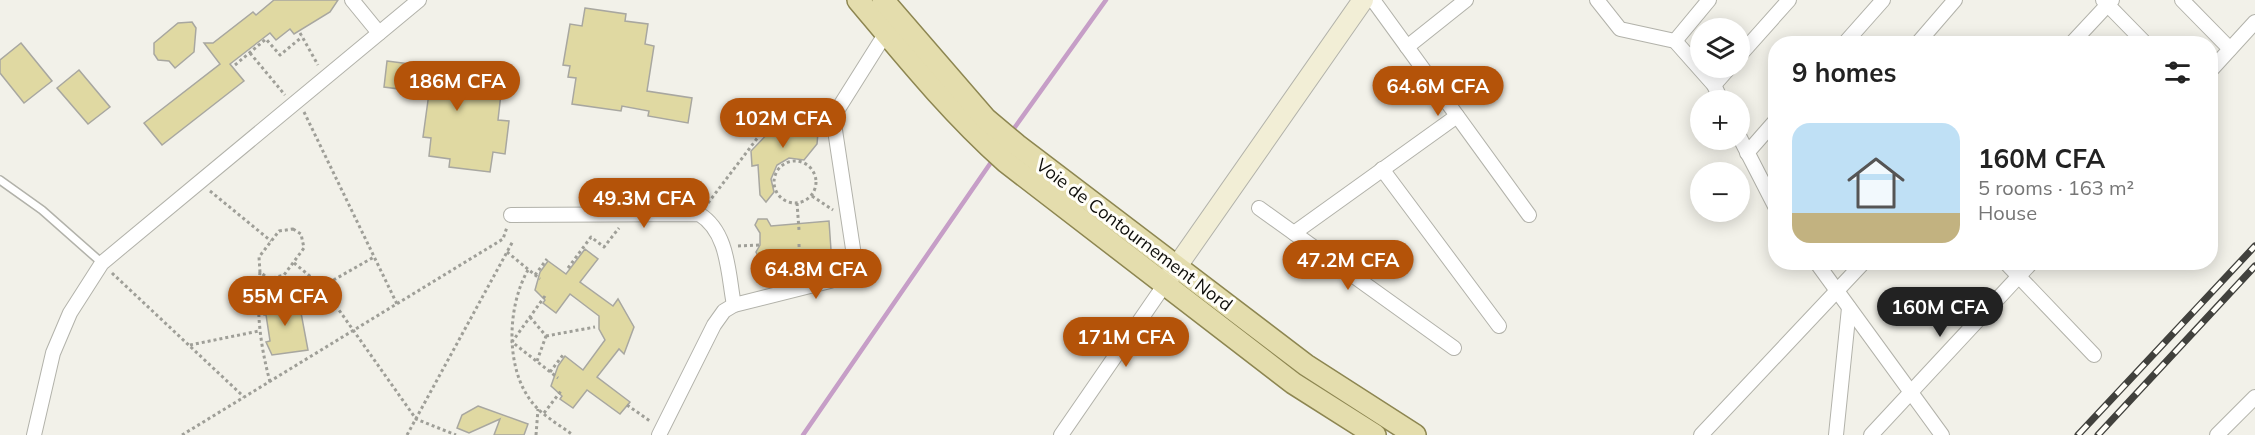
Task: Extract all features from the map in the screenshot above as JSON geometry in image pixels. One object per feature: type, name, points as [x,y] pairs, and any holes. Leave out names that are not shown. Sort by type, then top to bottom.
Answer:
[{"type":"main road","name":"Voie de Contournement Nord","points":[[858,0],[892,25]]},
{"type":"main road","name":"Voie de Contournement Nord","points":[[884,0],[892,25],[925,82],[1012,154],[1170,275],[1293,383],[1375,435]]},
{"type":"main road","name":"Voie de Contournement Nord","points":[[1170,275],[1415,435]]},
{"type":"street","points":[[352,0],[379,33]]},
{"type":"street","points":[[34,435],[53,353],[70,313],[102,263],[419,0]]},
{"type":"street","points":[[1061,435],[1363,0]]},
{"type":"street","points":[[1373,0],[1529,215]]},
{"type":"street","points":[[1407,46],[1466,0]]},
{"type":"street","points":[[1597,0],[1620,28],[1675,41],[1717,90]]},
{"type":"street","points":[[1675,41],[1709,0]]},
{"type":"street","points":[[1750,44],[1789,0]]},
{"type":"street","points":[[1851,36],[1883,0]]},
{"type":"street","points":[[1924,36],[1955,0]]},
{"type":"street","points":[[2182,0],[2217,36]]},
{"type":"street","points":[[2078,36],[2108,1],[2139,36]]},
{"type":"street","points":[[2218,62],[2255,22]]},
{"type":"street","points":[[660,433],[714,325],[724,310],[734,305],[830,280],[844,273],[855,262],[833,117],[892,25]]},
{"type":"street","points":[[2218,37],[2230,49]]},
{"type":"street","points":[[1714,85],[1720,78]]},
{"type":"street","points":[[1294,233],[1457,116]]},
{"type":"street","points":[[1747,153],[1768,129]]},
{"type":"street","points":[[1746,150],[1768,193]]},
{"type":"street","points":[[1382,170],[1499,326]]},
{"type":"street","points":[[1259,208],[1454,348]]},
{"type":"street","points":[[511,215],[699,214],[715,228],[723,246],[734,305]]},
{"type":"street","points":[[1822,270],[1942,435]]},
{"type":"street","points":[[1701,435],[1857,270]]},
{"type":"street","points":[[2012,270],[2094,355]]},
{"type":"street","points":[[1871,435],[2025,270]]},
{"type":"street","points":[[1836,435],[1849,308]]},
{"type":"street","points":[[2217,435],[2255,397]]},
{"type":"lane","points":[[0,180],[42,210],[102,263]]},
{"type":"path","points":[[235,65],[267,39],[280,55],[301,35],[326,77]]},
{"type":"path","points":[[250,53],[296,102],[397,304]]},
{"type":"path","points":[[699,214],[762,132]]},
{"type":"path","points":[[796,161],[813,170],[817,183],[812,196],[797,203],[782,199],[774,188],[775,174],[783,164],[796,161]]},
{"type":"path","points":[[199,182],[271,241]]},
{"type":"path","points":[[812,196],[849,221]]},
{"type":"path","points":[[797,203],[799,230]]},
{"type":"path","points":[[568,268],[591,237],[604,247],[629,214]]},
{"type":"path","points":[[182,435],[503,239],[511,215]]},
{"type":"path","points":[[260,272],[269,279],[284,275],[304,248],[301,234],[293,229],[279,231],[259,256],[257,301],[259,331],[270,382]]},
{"type":"path","points":[[407,435],[513,241]]},
{"type":"path","points":[[799,244],[801,288]]},
{"type":"path","points":[[723,246],[760,245]]},
{"type":"path","points":[[507,252],[540,279]]},
{"type":"path","points":[[322,286],[374,257]]},
{"type":"path","points":[[535,275],[547,259]]},
{"type":"path","points":[[763,260],[763,297]]},
{"type":"path","points":[[102,263],[244,397]]},
{"type":"path","points":[[294,263],[322,286],[416,419],[453,434]]},
{"type":"path","points":[[528,270],[517,298],[510,332],[514,358],[525,389],[538,409],[573,435]]},
{"type":"path","points":[[512,342],[545,296]]},
{"type":"path","points":[[530,317],[546,336]]},
{"type":"path","points":[[546,336],[595,327]]},
{"type":"path","points":[[189,346],[259,331]]},
{"type":"path","points":[[537,361],[546,336]]},
{"type":"path","points":[[512,342],[558,378]]},
{"type":"path","points":[[550,372],[563,355]]},
{"type":"path","points":[[544,413],[561,391]]},
{"type":"path","points":[[627,405],[660,433]]},
{"type":"path","points":[[536,435],[538,409]]},
{"type":"building","points":[[274,0],[338,0],[330,12],[294,34],[290,29],[276,40],[270,33],[230,64],[244,81],[162,145],[144,123],[220,64],[204,43],[213,43],[253,12],[256,15]]},
{"type":"building","points":[[585,8],[626,14],[625,21],[648,24],[645,44],[654,46],[647,91],[692,98],[688,123],[648,116],[649,111],[622,106],[621,111],[572,104],[576,78],[568,77],[570,66],[563,65],[570,24],[582,26]]},
{"type":"building","points":[[192,22],[196,28],[194,52],[175,68],[169,61],[158,60],[154,54],[154,43],[178,23]]},
{"type":"building","points":[[21,43],[52,81],[24,103],[0,73],[0,60]]},
{"type":"building","points":[[387,61],[503,76],[498,120],[509,121],[505,154],[493,152],[490,172],[449,167],[450,159],[429,156],[431,138],[423,137],[429,93],[384,87]]},
{"type":"building","points":[[79,70],[110,107],[88,124],[57,88]]},
{"type":"building","points":[[775,121],[815,121],[823,128],[818,133],[817,144],[804,160],[789,158],[777,165],[771,179],[774,192],[766,202],[760,195],[758,165],[752,166],[751,151],[775,126]]},
{"type":"building","points":[[758,219],[767,219],[771,226],[829,221],[831,250],[772,253],[768,259],[760,260],[756,252],[760,245],[760,233],[755,225]]},
{"type":"building","points":[[585,249],[598,259],[580,282],[613,306],[618,299],[634,327],[624,354],[619,349],[597,377],[630,402],[620,414],[587,390],[573,408],[560,399],[562,396],[551,386],[558,366],[565,356],[583,370],[605,340],[599,329],[599,316],[570,294],[556,313],[543,303],[545,300],[535,290],[540,272],[548,261],[566,274]]},
{"type":"building","points":[[290,298],[290,303],[299,302],[308,350],[272,355],[266,342],[270,341],[266,315],[264,315],[264,302]]},
{"type":"building","points":[[478,406],[528,424],[524,435],[494,435],[500,419],[469,433],[457,428],[462,415]]},
{"type":"waterway","points":[[1010,134],[1106,0]]},
{"type":"waterway","points":[[803,435],[994,158]]},
{"type":"railway","points":[[2078,435],[2255,246]]},
{"type":"railway","points":[[2098,435],[2255,266]]}]
